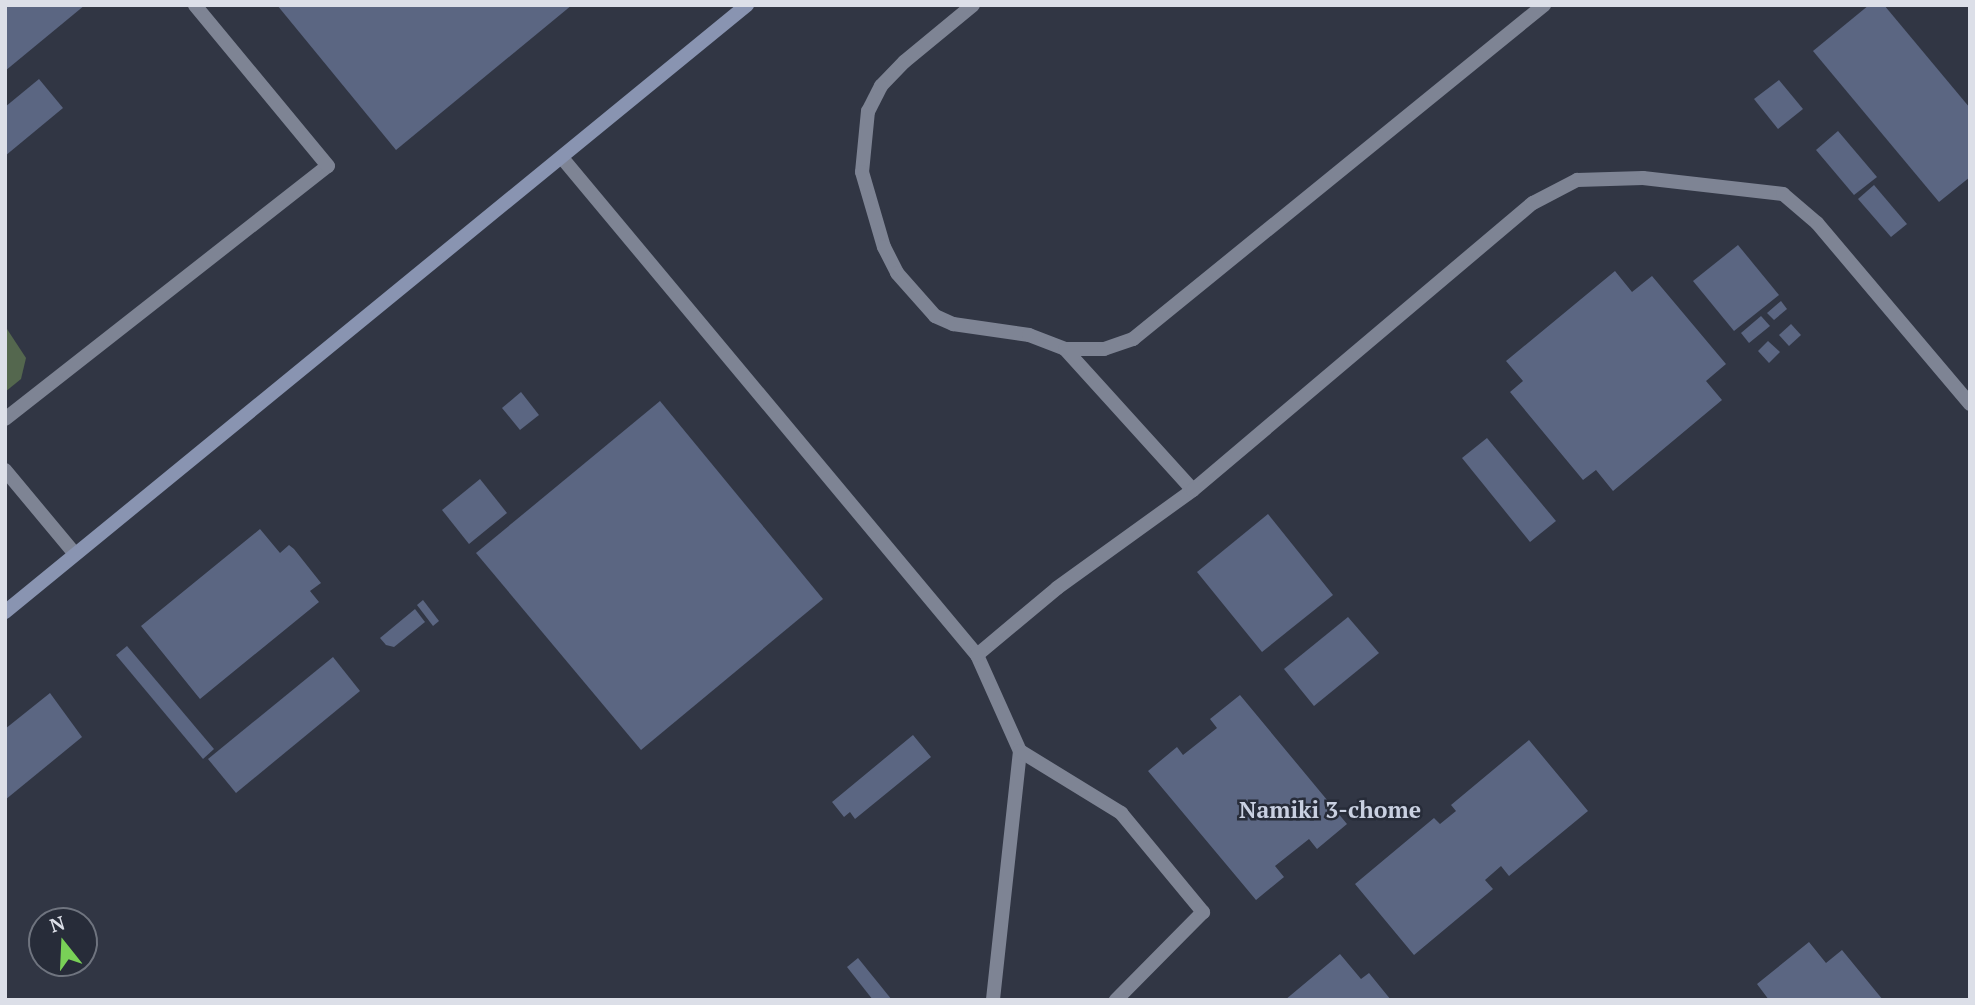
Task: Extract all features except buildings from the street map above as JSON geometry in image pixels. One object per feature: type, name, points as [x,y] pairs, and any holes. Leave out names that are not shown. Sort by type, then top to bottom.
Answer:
[{"type":"street","points":[[5,612],[563,159],[747,5]]},
{"type":"lane","points":[[5,419],[328,166],[195,5]]},
{"type":"lane","points":[[973,5],[881,86],[862,135],[862,172],[897,273],[935,316],[953,324],[1029,335],[1065,349],[1104,349],[1133,339],[1544,5]]},
{"type":"lane","points":[[563,159],[977,655],[1020,751],[993,1000]]},
{"type":"lane","points":[[977,655],[1057,588],[1193,490],[1533,203],[1555,188],[1603,176],[1783,194],[1810,215],[1970,404]]},
{"type":"lane","points":[[1065,349],[1193,490]]},
{"type":"lane","points":[[5,470],[75,554]]},
{"type":"lane","points":[[1020,751],[1121,813],[1203,912],[1116,1000]]},
{"type":"green space","points":[[5,326],[26,358],[21,379],[5,392]]},
{"type":"district","name":"Namiki 3-chome","points":[[1330,810]]}]
